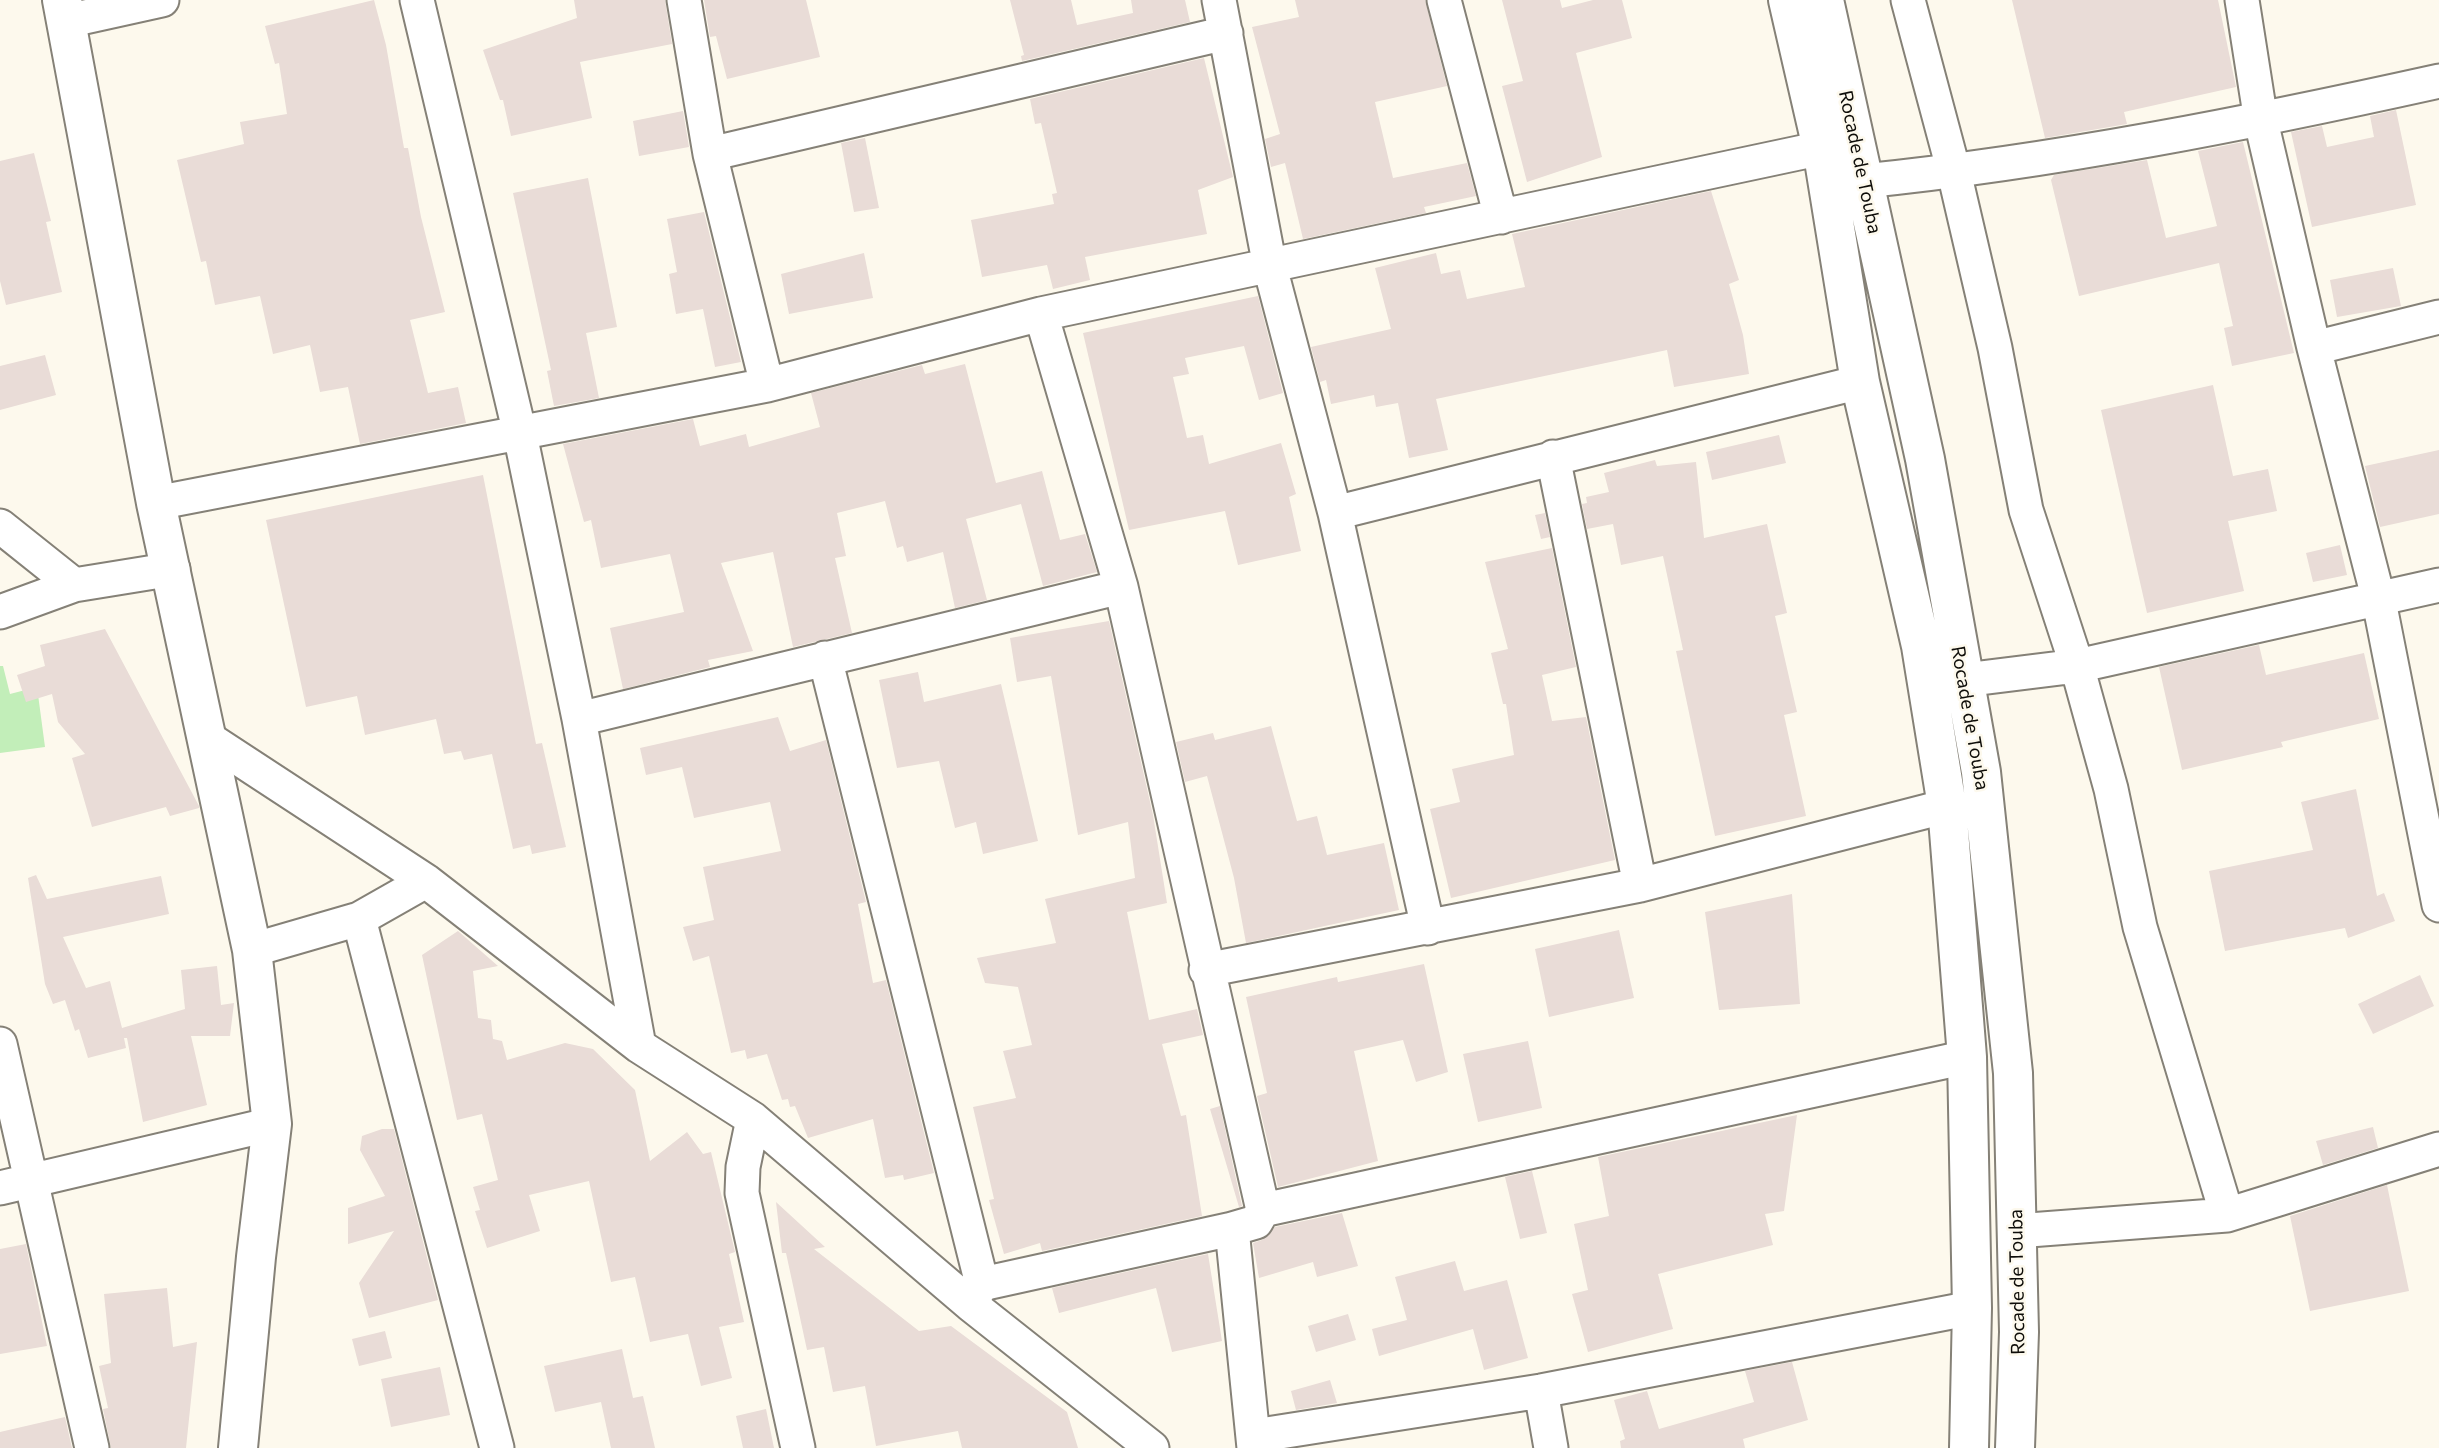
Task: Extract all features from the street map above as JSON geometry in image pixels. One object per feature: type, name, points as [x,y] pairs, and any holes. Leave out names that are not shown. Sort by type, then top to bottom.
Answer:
[{"type":"main road","name":"Rocade de Touba","points":[[1788,0],[1822,148],[1860,382],[1921,646],[1947,806],[1967,1058],[1972,1308],[1969,1448]]},
{"type":"main road","name":"Rocade de Touba","points":[[1824,0],[1925,459],[1981,772],[2013,1073],[2018,1332],[2015,1448]]},
{"type":"main road","points":[[65,10],[156,503],[173,569],[253,950],[272,1124],[238,1448]]},
{"type":"street","points":[[65,10],[162,0]]},
{"type":"street","points":[[417,0],[520,434],[579,719],[639,1046]]},
{"type":"street","points":[[684,0],[710,154],[767,385]]},
{"type":"street","points":[[1219,0],[1270,267],[1335,513],[1428,928]]},
{"type":"street","points":[[1444,0],[1500,217]]},
{"type":"street","points":[[1908,0],[1954,172],[1995,348],[2026,510],[2077,666],[2111,789],[2140,927],[2228,1215]]},
{"type":"street","points":[[2242,0],[2261,121],[2314,348],[2429,793],[2439,905]]},
{"type":"street","points":[[710,154],[1226,33]]},
{"type":"street","points":[[1864,181],[1954,172],[2261,121],[2439,81]]},
{"type":"street","points":[[156,503],[767,385],[1041,314],[1822,148]]},
{"type":"street","points":[[976,1294],[1256,1222],[1263,1210],[1206,970],[1121,587],[1041,314]]},
{"type":"street","points":[[2314,348],[2439,317]]},
{"type":"street","points":[[1335,513],[1860,382]]},
{"type":"street","points":[[1553,457],[1640,884]]},
{"type":"street","points":[[0,526],[74,585]]},
{"type":"street","points":[[0,612],[74,585],[173,569]]},
{"type":"street","points":[[1964,680],[2077,666],[2379,601],[2439,585]]},
{"type":"street","points":[[579,719],[1121,587]]},
{"type":"street","points":[[825,658],[976,1294]]},
{"type":"street","points":[[209,739],[426,881],[639,1046],[753,1119],[976,1294],[1152,1448]]},
{"type":"street","points":[[1206,970],[1640,884],[1947,806]]},
{"type":"street","points":[[253,950],[359,919],[426,881]]},
{"type":"street","points":[[359,919],[497,1448]]},
{"type":"street","points":[[0,1044],[15,1185],[92,1448]]},
{"type":"street","points":[[1263,1210],[1967,1058]]},
{"type":"street","points":[[753,1119],[743,1167],[742,1194],[798,1448]]},
{"type":"street","points":[[15,1185],[272,1124]]},
{"type":"street","points":[[2016,1231],[2228,1215],[2439,1149]]},
{"type":"street","points":[[1232,1229],[1254,1442],[1541,1391],[1972,1308]]},
{"type":"street","points":[[1541,1391],[1551,1448]]},
{"type":"green space","points":[[0,666],[3,666],[10,694],[37,687],[45,747],[0,753]]},
{"type":"building","points":[[374,0],[386,45],[404,148],[408,148],[421,217],[445,312],[410,320],[428,393],[458,387],[466,423],[360,444],[348,387],[320,392],[310,345],[273,354],[260,296],[215,305],[206,261],[201,262],[177,160],[244,144],[240,122],[287,114],[279,63],[275,64],[265,26]]},
{"type":"building","points":[[574,0],[665,0],[672,44],[580,62],[592,118],[511,136],[503,100],[500,100],[483,50],[577,18]]},
{"type":"building","points":[[704,0],[806,0],[820,57],[727,79],[716,36],[710,37]]},
{"type":"building","points":[[1010,0],[1071,0],[1077,25],[1133,13],[1131,0],[1185,0],[1190,22],[1022,61],[1021,56],[1024,55]]},
{"type":"building","points":[[1295,0],[1425,0],[1447,86],[1375,102],[1393,178],[1467,163],[1476,196],[1424,207],[1426,213],[1303,239],[1285,163],[1271,167],[1265,139],[1280,134],[1252,27],[1299,17]]},
{"type":"building","points":[[1502,0],[1560,0],[1562,8],[1593,0],[1622,0],[1632,38],[1576,53],[1602,157],[1527,182],[1502,86],[1523,81]]},
{"type":"building","points":[[2012,0],[2218,0],[2236,87],[2124,112],[2127,124],[2045,138]]},
{"type":"building","points":[[1204,58],[1233,177],[1198,190],[1207,234],[1085,257],[1090,280],[1053,289],[1047,265],[982,277],[971,220],[1054,204],[1052,194],[1057,193],[1041,123],[1035,124],[1030,99]]},
{"type":"building","points":[[2396,110],[2416,205],[2312,227],[2291,132],[2322,126],[2327,147],[2374,137],[2370,116]]},
{"type":"building","points":[[683,111],[689,147],[639,156],[633,121]]},
{"type":"building","points":[[865,138],[879,208],[854,212],[841,143]]},
{"type":"building","points":[[2243,142],[2294,353],[2232,366],[2224,328],[2233,326],[2219,263],[2079,296],[2051,180],[2054,175],[2147,160],[2166,238],[2217,226],[2198,151]]},
{"type":"building","points":[[34,153],[51,221],[46,222],[62,292],[6,305],[0,281],[0,161]]},
{"type":"building","points":[[588,178],[617,327],[586,333],[599,398],[554,406],[547,371],[551,370],[513,193]]},
{"type":"building","points":[[1711,191],[1739,280],[1729,284],[1743,335],[1749,374],[1674,387],[1667,350],[1436,399],[1448,450],[1409,458],[1398,403],[1376,407],[1374,395],[1331,404],[1326,380],[1320,382],[1311,347],[1391,329],[1375,268],[1436,253],[1441,274],[1460,270],[1467,299],[1525,287],[1512,234]]},
{"type":"building","points":[[704,212],[741,362],[715,367],[703,309],[676,314],[669,274],[677,272],[667,219]]},
{"type":"building","points":[[864,253],[873,298],[789,314],[781,274]]},
{"type":"building","points":[[2393,268],[2401,306],[2337,317],[2330,280]]},
{"type":"building","points":[[1258,296],[1283,393],[1259,400],[1244,346],[1185,358],[1189,374],[1173,377],[1187,438],[1203,435],[1209,464],[1281,443],[1296,494],[1289,497],[1301,551],[1238,565],[1225,511],[1129,530],[1083,333]]},
{"type":"building","points":[[45,355],[56,395],[0,410],[0,366]]},
{"type":"building","points":[[965,364],[996,483],[1042,471],[1060,540],[1085,534],[1097,572],[1043,586],[1021,504],[966,519],[987,600],[955,608],[943,552],[907,562],[903,546],[897,548],[885,501],[837,513],[846,556],[835,558],[852,633],[793,647],[773,552],[721,563],[753,651],[708,660],[710,667],[623,689],[610,628],[684,612],[670,554],[601,568],[591,520],[584,522],[563,444],[693,419],[700,446],[746,434],[749,447],[820,427],[811,393],[922,365],[925,374]]},
{"type":"building","points":[[2213,385],[2233,476],[2268,469],[2277,511],[2228,521],[2244,591],[2147,613],[2101,410]]},
{"type":"building","points":[[1779,435],[1786,463],[1712,480],[1706,452]]},
{"type":"building","points":[[2439,450],[2439,514],[2380,527],[2365,466]]},
{"type":"building","points":[[1655,460],[1657,466],[1696,462],[1704,538],[1767,524],[1787,613],[1775,616],[1797,712],[1784,715],[1806,816],[1715,836],[1676,651],[1683,650],[1663,556],[1621,565],[1613,524],[1587,529],[1582,504],[1587,503],[1586,497],[1609,492],[1604,473]]},
{"type":"building","points":[[483,475],[536,744],[542,743],[566,847],[532,854],[530,845],[513,849],[492,754],[464,760],[461,751],[444,754],[436,719],[365,735],[357,696],[306,707],[266,520]]},
{"type":"building","points":[[1545,513],[1550,537],[1541,539],[1535,515]]},
{"type":"building","points":[[2340,545],[2347,575],[2313,582],[2306,553]]},
{"type":"building","points":[[1552,548],[1576,667],[1542,675],[1552,721],[1586,717],[1615,860],[1451,898],[1430,809],[1460,802],[1452,769],[1514,755],[1506,704],[1503,704],[1491,653],[1508,649],[1485,562]]},
{"type":"building","points":[[1109,621],[1153,815],[1167,903],[1127,912],[1149,1020],[1197,1009],[1203,1035],[1162,1044],[1181,1116],[1186,1115],[1202,1216],[1042,1251],[1040,1243],[1004,1254],[989,1200],[994,1199],[973,1107],[1016,1098],[1003,1051],[1032,1045],[1018,987],[985,983],[977,958],[1056,943],[1045,899],[1135,878],[1128,822],[1078,835],[1051,676],[1017,682],[1010,638]]},
{"type":"building","points":[[105,629],[199,808],[170,816],[166,807],[92,827],[72,758],[85,754],[58,722],[52,694],[26,702],[17,675],[45,666],[40,645]]},
{"type":"building","points":[[2259,645],[2266,675],[2364,653],[2379,719],[2281,742],[2283,747],[2182,770],[2159,667]]},
{"type":"building","points":[[918,672],[924,702],[1001,684],[1038,841],[983,854],[976,822],[955,828],[939,761],[897,768],[879,680]]},
{"type":"building","points":[[778,717],[790,751],[826,740],[866,902],[858,904],[873,983],[886,980],[934,1173],[904,1180],[903,1175],[885,1178],[873,1119],[808,1138],[795,1106],[790,1107],[788,1099],[782,1100],[767,1054],[747,1059],[745,1050],[731,1053],[709,956],[693,961],[683,927],[714,920],[703,867],[781,851],[770,802],[694,818],[682,767],[646,775],[640,748]]},
{"type":"building","points":[[1271,726],[1297,821],[1317,816],[1327,855],[1384,843],[1399,910],[1246,943],[1234,878],[1207,776],[1185,782],[1176,742],[1213,733],[1215,740]]},
{"type":"building","points":[[2356,789],[2377,896],[2384,893],[2395,921],[2348,938],[2345,928],[2225,951],[2209,871],[2313,850],[2301,802]]},
{"type":"building","points":[[36,875],[47,899],[161,876],[169,914],[63,937],[86,988],[110,981],[122,1028],[185,1009],[181,970],[217,966],[221,1005],[234,1003],[230,1036],[191,1036],[207,1105],[143,1122],[127,1038],[124,1038],[126,1048],[88,1058],[79,1029],[75,1031],[65,1000],[53,1004],[45,984],[28,878]]},
{"type":"building","points":[[1792,894],[1800,1004],[1719,1010],[1705,912]]},
{"type":"building","points":[[1619,930],[1634,998],[1549,1017],[1535,949]]},
{"type":"building","points":[[458,931],[498,966],[473,971],[478,1018],[491,1020],[493,1039],[502,1041],[507,1060],[565,1043],[593,1049],[635,1090],[650,1161],[687,1132],[703,1154],[711,1152],[735,1252],[729,1254],[744,1322],[719,1327],[732,1378],[701,1386],[688,1334],[650,1342],[635,1277],[611,1282],[589,1181],[529,1195],[540,1231],[487,1248],[475,1211],[480,1210],[473,1187],[498,1180],[482,1114],[457,1120],[422,955]]},
{"type":"building","points":[[1424,964],[1448,1072],[1416,1082],[1403,1040],[1354,1051],[1378,1161],[1278,1187],[1257,1096],[1267,1093],[1246,997],[1337,977],[1338,982]]},
{"type":"building","points":[[2420,975],[2434,1006],[2373,1034],[2358,1004]]},
{"type":"building","points":[[1528,1041],[1542,1108],[1478,1122],[1463,1054]]},
{"type":"building","points":[[1220,1106],[1242,1206],[1239,1207],[1210,1109]]},
{"type":"building","points":[[1797,1115],[1784,1211],[1765,1214],[1773,1245],[1658,1274],[1673,1329],[1588,1352],[1572,1294],[1588,1290],[1574,1224],[1609,1216],[1598,1157]]},
{"type":"building","points":[[2373,1127],[2378,1148],[2323,1165],[2316,1141]]},
{"type":"building","points":[[382,1129],[394,1129],[438,1300],[369,1318],[359,1283],[394,1231],[348,1244],[348,1208],[385,1196],[360,1150],[362,1136]]},
{"type":"building","points":[[1532,1171],[1547,1233],[1520,1239],[1505,1177]]},
{"type":"building","points":[[2387,1185],[2409,1291],[2310,1311],[2290,1216]]},
{"type":"building","points":[[776,1202],[825,1247],[814,1249],[919,1331],[951,1326],[1067,1412],[1078,1448],[962,1448],[958,1431],[876,1446],[865,1386],[833,1392],[824,1347],[807,1350],[786,1253],[782,1253]]},
{"type":"building","points":[[1342,1213],[1358,1266],[1317,1277],[1313,1262],[1259,1278],[1253,1243],[1262,1240],[1275,1227]]},
{"type":"building","points":[[26,1244],[47,1346],[0,1354],[0,1249]]},
{"type":"building","points":[[1208,1254],[1222,1341],[1172,1352],[1156,1288],[1059,1313],[1052,1288]]},
{"type":"building","points":[[1455,1261],[1464,1291],[1507,1280],[1528,1358],[1484,1370],[1473,1329],[1379,1356],[1372,1329],[1407,1320],[1395,1277]]},
{"type":"building","points":[[167,1288],[173,1347],[197,1342],[186,1448],[111,1448],[103,1409],[108,1408],[99,1366],[111,1363],[104,1294]]},
{"type":"building","points":[[1348,1314],[1356,1340],[1316,1352],[1308,1326]]},
{"type":"building","points":[[385,1331],[392,1358],[359,1366],[352,1339]]},
{"type":"building","points":[[622,1349],[633,1398],[643,1396],[655,1448],[611,1448],[601,1402],[555,1412],[544,1366]]},
{"type":"building","points":[[1792,1362],[1808,1420],[1743,1439],[1745,1448],[1621,1448],[1620,1441],[1625,1439],[1614,1400],[1647,1391],[1659,1429],[1754,1402],[1745,1371]]},
{"type":"building","points":[[440,1367],[450,1415],[391,1427],[381,1379]]},
{"type":"building","points":[[1330,1380],[1337,1403],[1296,1410],[1291,1391]]},
{"type":"building","points":[[766,1409],[774,1448],[743,1448],[736,1416]]},
{"type":"building","points":[[65,1417],[72,1448],[0,1448],[0,1432]]}]
